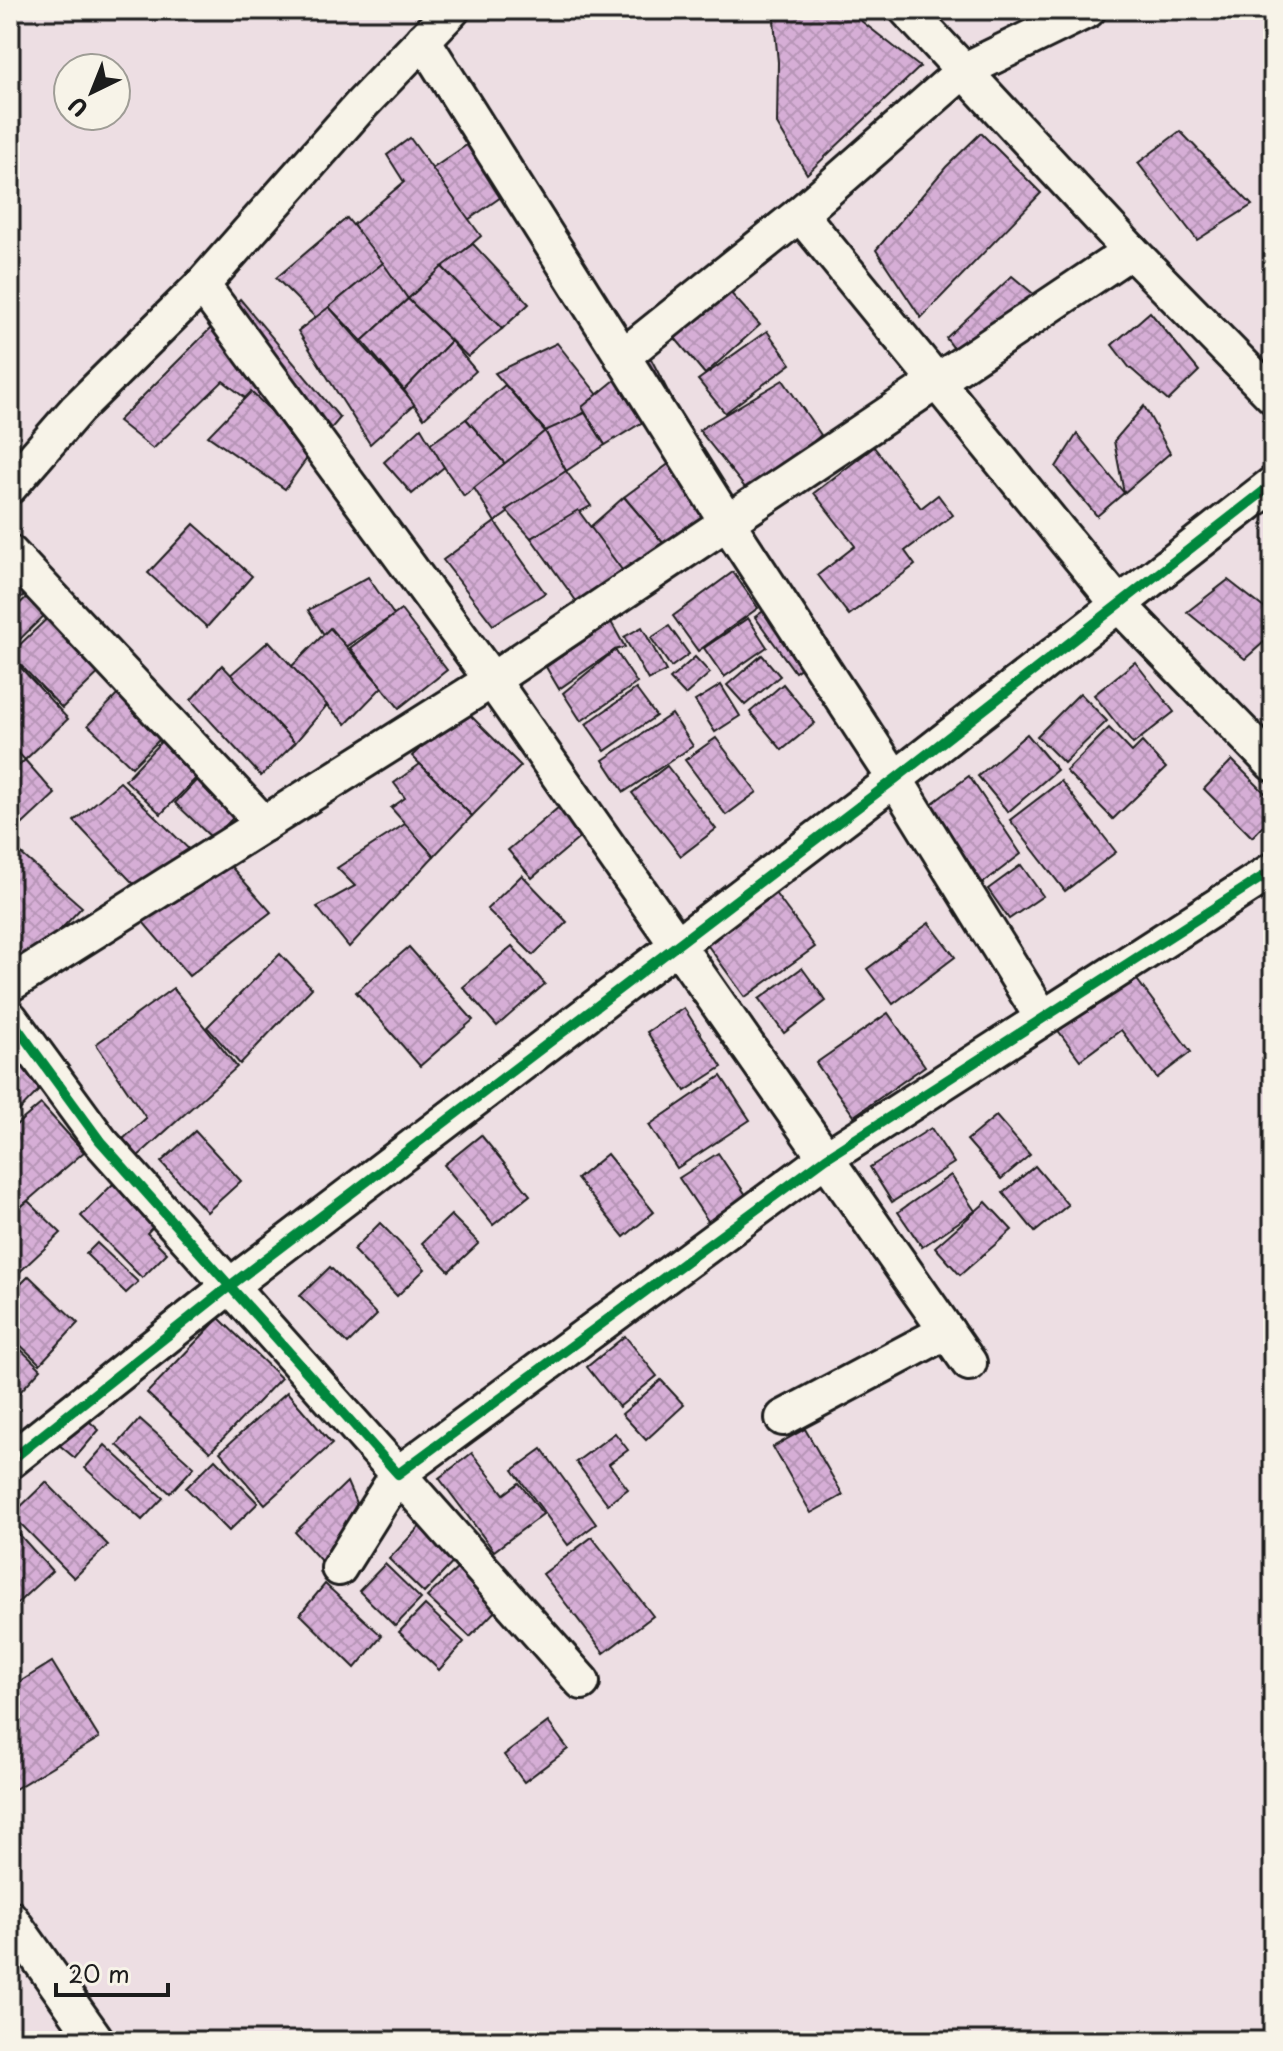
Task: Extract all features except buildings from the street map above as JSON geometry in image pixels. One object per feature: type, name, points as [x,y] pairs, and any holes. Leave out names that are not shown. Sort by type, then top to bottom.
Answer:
[{"type":"street","points":[[10,486],[77,409],[202,285],[362,104],[452,10]]},
{"type":"street","points":[[907,10],[1131,251],[1273,396]]},
{"type":"street","points":[[622,357],[800,214],[963,71],[1088,10]]},
{"type":"street","points":[[423,40],[727,522],[895,779],[1042,1017]]},
{"type":"street","points":[[800,214],[1119,605],[1273,764]]},
{"type":"street","points":[[10,984],[492,680],[1131,251]]},
{"type":"street","points":[[202,285],[492,680],[969,1363]]},
{"type":"street","points":[[10,1461],[231,1285],[895,779],[1273,484]]},
{"type":"street","points":[[10,553],[264,824]]},
{"type":"street","points":[[339,1568],[398,1474],[826,1158],[1273,870]]},
{"type":"street","points":[[10,1018],[100,1141],[582,1682]]},
{"type":"street","points":[[783,1418],[947,1331]]},
{"type":"street","points":[[10,1918],[97,2041]]},
{"type":"cycle path","points":[[10,1461],[231,1285],[895,779],[1273,484]]},
{"type":"cycle path","points":[[10,1018],[100,1141],[398,1474],[826,1158],[1273,870]]}]
